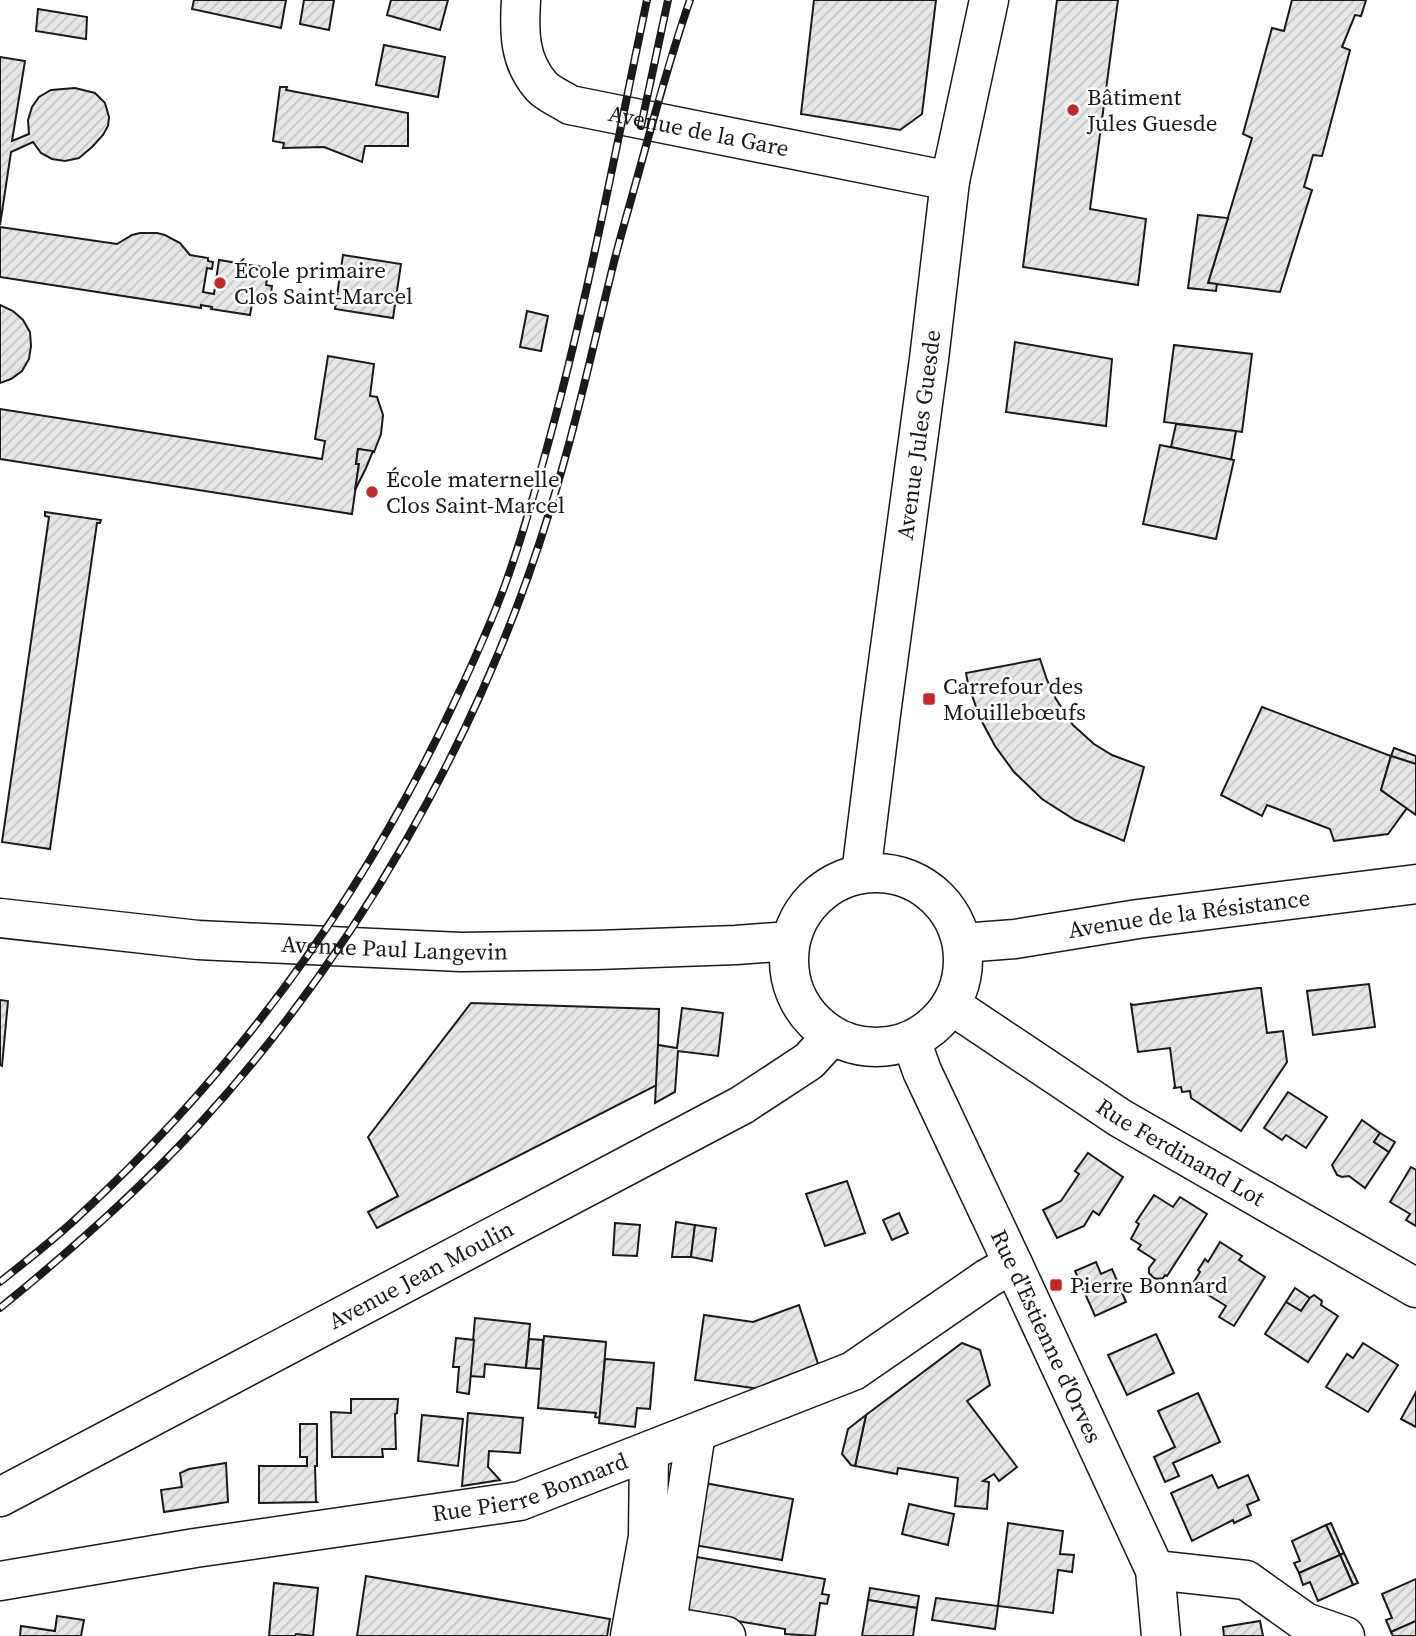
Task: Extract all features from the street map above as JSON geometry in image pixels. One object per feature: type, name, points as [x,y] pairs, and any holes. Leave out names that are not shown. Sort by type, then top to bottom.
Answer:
[{"type":"main road","name":"Avenue de la Gare","points":[[521,0],[519,30],[526,62],[542,88],[570,104],[950,181]]},
{"type":"main road","name":"Avenue Jules Guesde","points":[[861,874],[950,181],[989,0]]},
{"type":"main road","points":[[861,874],[888,874],[914,881],[936,897],[953,918],[962,943],[962,975],[951,1005],[927,1031],[911,1040],[885,1047],[858,1045],[832,1036],[811,1018],[795,996],[789,969],[790,941],[800,917],[816,897],[836,882],[861,874]]},
{"type":"main road","name":"Avenue de la Résistance","points":[[962,943],[1015,939],[1138,919],[1416,884]]},
{"type":"main road","name":"Avenue Paul Langevin","points":[[0,918],[198,940],[461,952],[597,950],[790,941]]},
{"type":"main road","name":"Rue Ferdinand Lot","points":[[951,1005],[1120,1118],[1416,1288]]},
{"type":"main road","name":"Avenue Jean Moulin","points":[[0,1497],[742,1105],[809,1060],[832,1036]]},
{"type":"main road","name":"Rue d'Estienne d'Orves","points":[[911,1040],[922,1071],[1155,1570],[1161,1636]]},
{"type":"main road","name":"Rue Pierre Bonnard","points":[[5,1580],[195,1548],[520,1501],[853,1371],[1013,1264]]},
{"type":"main road","points":[[696,1433],[666,1631],[726,1636]]},
{"type":"main road","points":[[631,1636],[648,1537],[649,1451]]},
{"type":"main road","points":[[1155,1570],[1246,1580],[1306,1629],[1345,1636]]},
{"type":"building","points":[[194,0],[286,0],[281,28],[192,9]]},
{"type":"building","points":[[304,0],[334,0],[329,30],[300,24]]},
{"type":"building","points":[[391,0],[448,0],[440,30],[387,15]]},
{"type":"building","points":[[814,0],[936,0],[922,114],[900,130],[801,114]]},
{"type":"building","name":"Bâtiment Jules Guesde","points":[[1057,0],[1118,0],[1090,209],[1146,219],[1138,285],[1023,267]]},
{"type":"building","points":[[1292,0],[1366,0],[1361,16],[1355,15],[1342,47],[1350,50],[1322,156],[1313,155],[1304,187],[1312,190],[1280,292],[1208,283],[1252,138],[1243,134],[1272,28],[1284,31]]},
{"type":"building","points":[[38,9],[87,17],[86,39],[36,31]]},
{"type":"building","points":[[384,45],[445,57],[438,97],[376,85]]},
{"type":"building","points":[[0,57],[25,61],[12,141],[29,134],[28,120],[32,107],[39,97],[51,90],[75,88],[95,93],[105,103],[109,117],[103,135],[79,158],[65,161],[52,159],[41,153],[33,142],[11,152],[0,225]]},
{"type":"building","points":[[280,87],[408,113],[408,146],[365,146],[362,162],[324,147],[283,148],[284,143],[273,141]]},
{"type":"building","points":[[1198,215],[1228,218],[1208,283],[1217,284],[1216,291],[1188,288]]},
{"type":"building","points":[[0,227],[117,244],[140,233],[165,235],[180,243],[190,255],[208,258],[208,261],[213,262],[212,269],[207,268],[203,292],[214,294],[219,260],[269,268],[266,285],[272,286],[270,300],[253,298],[250,315],[201,305],[201,308],[0,277]]},
{"type":"building","points":[[343,255],[401,264],[393,318],[335,309]]},
{"type":"building","points":[[0,305],[23,320],[30,332],[31,346],[29,359],[22,371],[0,383]]},
{"type":"building","points":[[527,311],[548,316],[541,351],[520,347]]},
{"type":"building","points":[[1015,342],[1112,359],[1106,426],[1006,412]]},
{"type":"building","points":[[1174,345],[1252,354],[1242,432],[1164,422]]},
{"type":"building","points":[[328,356],[374,364],[370,396],[377,397],[383,415],[381,434],[374,452],[358,449],[356,464],[359,464],[352,514],[0,459],[0,409],[322,459],[325,441],[315,439]]},
{"type":"building","points":[[1176,424],[1236,431],[1231,460],[1171,447]]},
{"type":"building","points":[[1160,445],[1234,460],[1216,539],[1143,524]]},
{"type":"building","points":[[358,449],[373,451],[355,490],[359,464],[356,464]]},
{"type":"building","points":[[45,512],[101,520],[97,523],[50,849],[2,842],[49,517],[45,516]]},
{"type":"building","points":[[1040,659],[1056,699],[1073,725],[1094,744],[1112,755],[1144,767],[1124,841],[1075,820],[1042,799],[1014,772],[995,746],[980,718],[966,673]]},
{"type":"building","points":[[1262,707],[1391,756],[1381,790],[1407,808],[1388,834],[1334,841],[1330,829],[1267,805],[1262,816],[1221,795]]},
{"type":"building","points":[[1394,748],[1416,756],[1416,764],[1391,756]]},
{"type":"building","points":[[1391,756],[1416,764],[1416,815],[1381,790]]},
{"type":"building","points":[[1369,984],[1375,1027],[1313,1035],[1307,991]]},
{"type":"building","points":[[1261,988],[1267,1033],[1283,1031],[1287,1062],[1241,1131],[1191,1098],[1190,1091],[1182,1092],[1181,1087],[1174,1088],[1170,1048],[1138,1052],[1131,1004]]},
{"type":"building","points":[[0,1000],[8,1001],[2,1066],[0,1065]]},
{"type":"building","points":[[471,1003],[659,1009],[657,1085],[377,1228],[368,1212],[398,1196],[368,1137]]},
{"type":"building","points":[[682,1008],[723,1013],[718,1056],[678,1051],[675,1092],[655,1103],[658,1045],[677,1048]]},
{"type":"building","points":[[1288,1092],[1327,1117],[1306,1148],[1286,1135],[1282,1140],[1264,1128]]},
{"type":"building","points":[[1362,1120],[1380,1133],[1374,1142],[1389,1152],[1365,1188],[1349,1176],[1337,1175],[1332,1165]]},
{"type":"building","points":[[1380,1133],[1395,1142],[1389,1152],[1374,1142]]},
{"type":"building","points":[[1088,1153],[1123,1177],[1099,1215],[1093,1211],[1084,1226],[1057,1238],[1043,1210],[1061,1201],[1079,1174],[1075,1171]]},
{"type":"building","points":[[1411,1167],[1416,1170],[1416,1226],[1406,1220],[1410,1214],[1390,1202]]},
{"type":"building","points":[[847,1181],[865,1233],[825,1246],[806,1194]]},
{"type":"building","points":[[1154,1195],[1173,1207],[1180,1197],[1207,1214],[1167,1276],[1158,1279],[1149,1273],[1155,1260],[1138,1249],[1141,1245],[1131,1239],[1139,1224],[1136,1222]]},
{"type":"building","points":[[899,1213],[908,1233],[892,1240],[883,1220]]},
{"type":"building","points":[[676,1222],[695,1225],[691,1257],[672,1257]]},
{"type":"building","points":[[615,1223],[640,1225],[637,1256],[613,1255]]},
{"type":"building","points":[[695,1225],[716,1228],[712,1261],[691,1257]]},
{"type":"building","points":[[1220,1242],[1242,1256],[1239,1260],[1265,1277],[1234,1326],[1219,1317],[1226,1306],[1192,1285],[1205,1259],[1208,1262]]},
{"type":"building","points":[[1096,1262],[1101,1274],[1112,1269],[1126,1302],[1095,1316],[1075,1271]]},
{"type":"building","points":[[1295,1288],[1310,1298],[1301,1311],[1286,1302]]},
{"type":"building","points":[[1314,1295],[1322,1301],[1321,1305],[1338,1316],[1308,1362],[1265,1334],[1286,1302],[1301,1311]]},
{"type":"building","points":[[799,1305],[819,1367],[760,1389],[695,1380],[704,1315],[753,1322]]},
{"type":"building","points":[[475,1318],[530,1324],[526,1368],[485,1364],[484,1377],[470,1376]]},
{"type":"building","points":[[1156,1334],[1174,1373],[1127,1395],[1108,1355]]},
{"type":"building","points":[[544,1336],[606,1342],[600,1418],[595,1417],[596,1413],[538,1408]]},
{"type":"building","points":[[456,1338],[474,1340],[469,1394],[457,1392],[459,1367],[453,1367]]},
{"type":"building","points":[[529,1339],[543,1340],[541,1369],[526,1368]]},
{"type":"building","points":[[962,1343],[980,1350],[990,1385],[967,1401],[1017,1467],[999,1481],[994,1474],[983,1481],[989,1482],[987,1509],[955,1506],[958,1478],[898,1468],[897,1474],[855,1466],[866,1415]]},
{"type":"building","points":[[1363,1343],[1398,1365],[1368,1412],[1326,1387],[1347,1354],[1353,1358]]},
{"type":"building","points":[[605,1359],[654,1363],[650,1409],[637,1408],[635,1427],[599,1423]]},
{"type":"building","points":[[1416,1392],[1416,1427],[1401,1419]]},
{"type":"building","points":[[1198,1393],[1220,1442],[1173,1463],[1179,1476],[1165,1482],[1154,1457],[1175,1447],[1158,1411]]},
{"type":"building","points":[[351,1399],[398,1399],[395,1414],[396,1449],[382,1449],[383,1457],[332,1457],[331,1412],[351,1413]]},
{"type":"building","points":[[468,1413],[523,1418],[520,1453],[489,1451],[488,1467],[500,1480],[462,1486]]},
{"type":"building","points":[[422,1415],[463,1419],[458,1466],[418,1461]]},
{"type":"building","points":[[866,1415],[855,1466],[851,1465],[842,1454],[848,1429]]},
{"type":"building","points":[[300,1424],[317,1424],[317,1502],[259,1503],[259,1466],[307,1466],[307,1457],[300,1457]]},
{"type":"building","points":[[226,1463],[228,1502],[164,1512],[161,1490],[182,1487],[180,1473]]},
{"type":"building","points":[[1212,1475],[1218,1488],[1248,1475],[1259,1500],[1247,1505],[1251,1515],[1234,1523],[1233,1520],[1192,1541],[1171,1493]]},
{"type":"building","points":[[699,1482],[793,1499],[782,1560],[688,1544]]},
{"type":"building","points":[[909,1504],[954,1514],[948,1545],[902,1534]]},
{"type":"building","points":[[1008,1523],[1063,1531],[1060,1554],[1074,1555],[1072,1572],[1058,1570],[1053,1613],[998,1606]]},
{"type":"building","points":[[1331,1523],[1344,1553],[1340,1555],[1326,1525]]},
{"type":"building","points":[[1326,1525],[1340,1555],[1299,1573],[1294,1563],[1300,1561],[1292,1541]]},
{"type":"building","points":[[1344,1553],[1358,1583],[1353,1585],[1340,1555]]},
{"type":"building","points":[[685,1555],[825,1579],[822,1594],[829,1595],[827,1604],[820,1603],[815,1636],[785,1634],[785,1629],[707,1616],[677,1616]]},
{"type":"building","points":[[1340,1555],[1353,1585],[1318,1601],[1310,1582],[1303,1585],[1299,1573]]},
{"type":"building","points":[[366,1576],[610,1619],[607,1636],[357,1636]]},
{"type":"building","points":[[1416,1579],[1416,1621],[1391,1632],[1386,1620],[1392,1618],[1382,1594]]},
{"type":"building","points":[[274,1583],[318,1588],[313,1636],[269,1636]]},
{"type":"building","points":[[870,1588],[919,1596],[917,1608],[868,1600]]},
{"type":"building","points":[[936,1598],[998,1606],[995,1629],[932,1620]]},
{"type":"building","points":[[868,1600],[917,1608],[913,1636],[862,1636]]},
{"type":"building","points":[[57,1616],[84,1620],[81,1636],[20,1636],[21,1626],[55,1631]]},
{"type":"building","points":[[1260,1621],[1263,1636],[1224,1636],[1223,1627]]},
{"type":"building","points":[[1416,1621],[1416,1636],[1393,1636],[1391,1632]]},
{"type":"railway","points":[[0,1282],[70,1224],[138,1159],[243,1041],[336,914],[417,777],[488,629],[527,519],[574,342],[647,0]]},
{"type":"railway","points":[[641,126],[668,0]]},
{"type":"railway","points":[[0,1308],[77,1244],[150,1176],[254,1061],[309,991],[359,917],[406,840],[449,761],[487,680],[521,597],[549,513],[575,422],[621,237],[690,0]]},
{"type":"place","name":"Bâtiment Jules Guesde","points":[[1073,110]]},
{"type":"place","name":"École primaire Clos Saint-Marcel","points":[[220,283]]},
{"type":"place","name":"École maternelle Clos Saint-Marcel","points":[[372,492]]},
{"type":"place","name":"Carrefour des Mouillebœufs","points":[[929,699]]},
{"type":"place","name":"Pierre Bonnard","points":[[1056,1285]]}]
